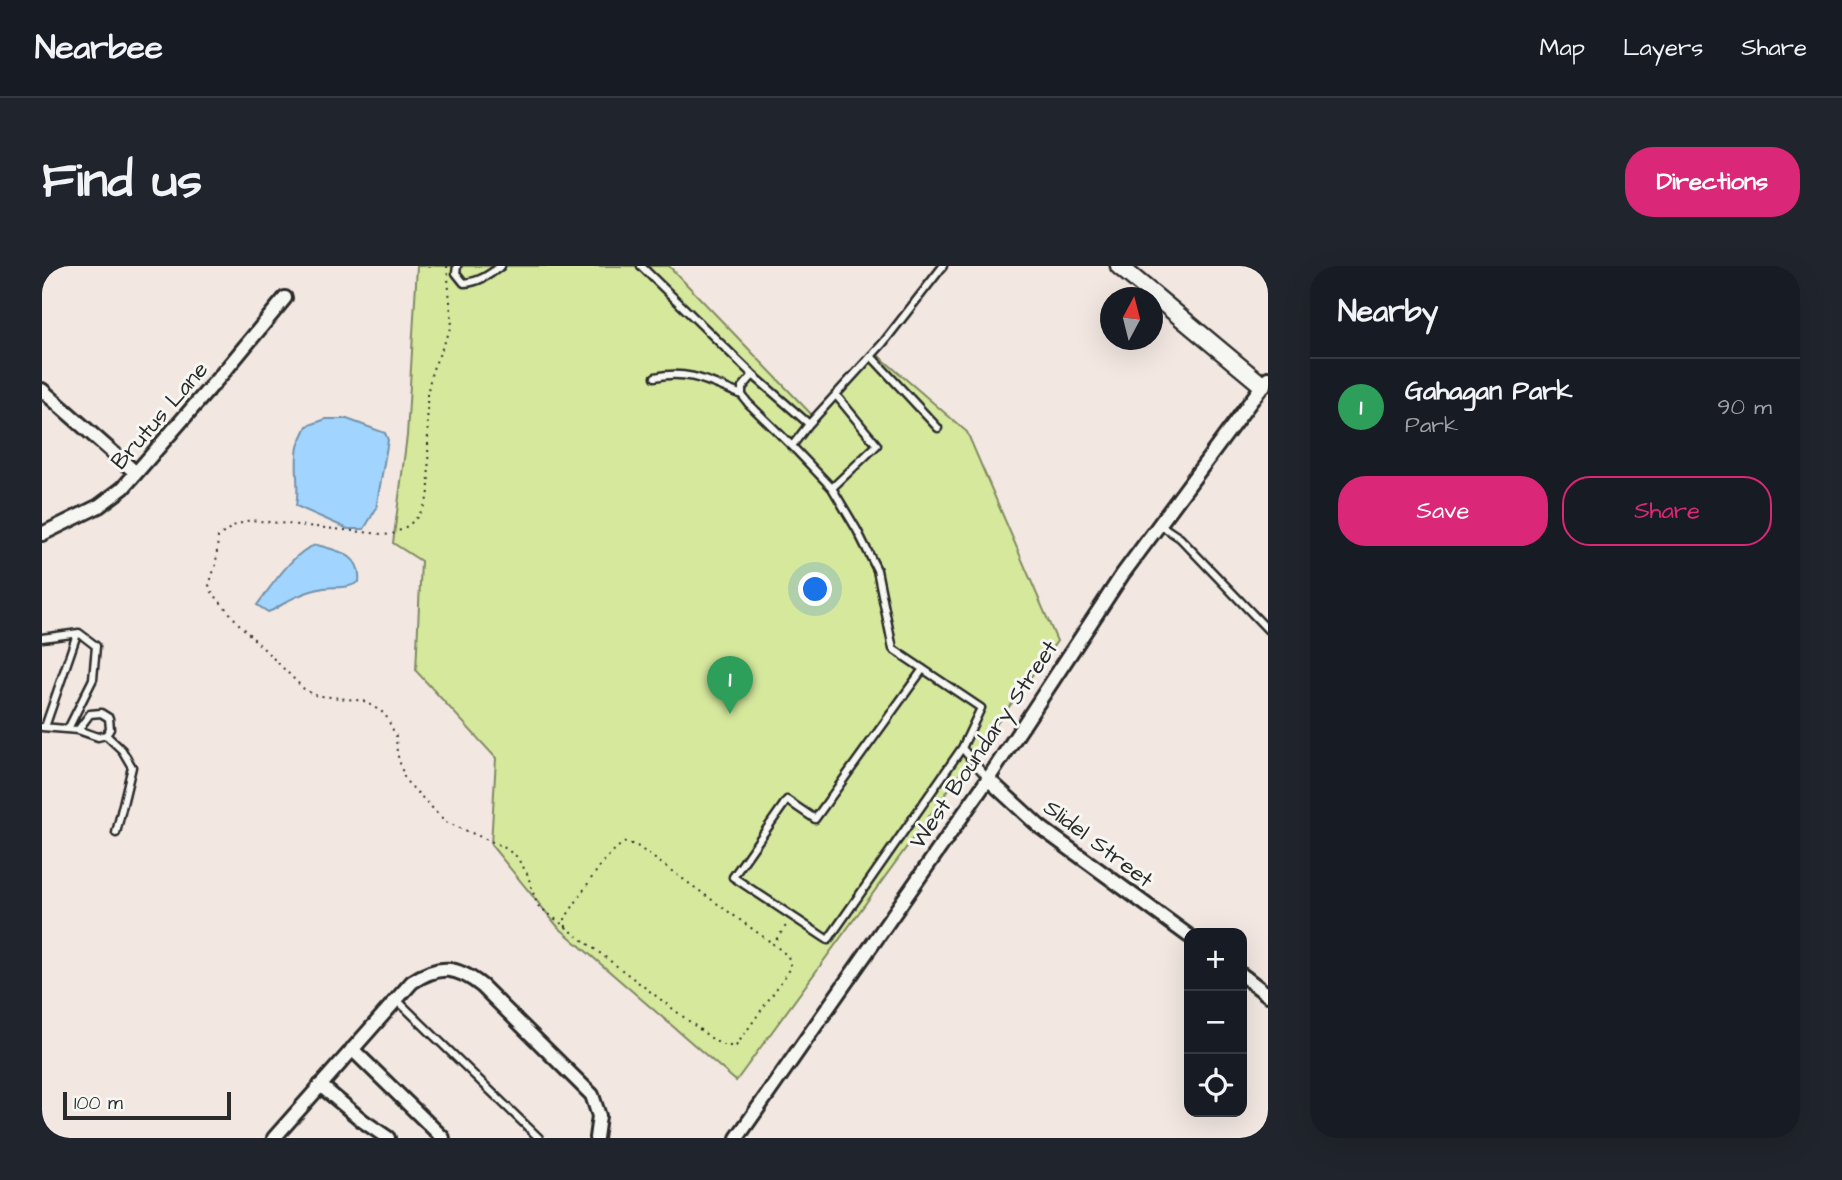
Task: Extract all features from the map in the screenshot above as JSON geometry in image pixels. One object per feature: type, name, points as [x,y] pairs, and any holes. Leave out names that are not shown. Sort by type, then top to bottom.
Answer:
[{"type":"street","points":[[1119,266],[1266,384]]},
{"type":"street","name":"Brutus Lane","points":[[42,534],[99,506],[123,488],[285,298]]},
{"type":"street","name":"West Boundary Street","points":[[737,1138],[988,779],[1122,575],[1266,384]]},
{"type":"street","points":[[42,390],[136,473]]},
{"type":"street","name":"Slidel Street","points":[[988,779],[1040,827],[1184,932]]},
{"type":"street","points":[[278,1137],[320,1085],[412,982],[444,968],[470,977],[592,1095],[599,1115],[596,1138]]},
{"type":"street","points":[[1247,979],[1268,995]]},
{"type":"street","points":[[352,1049],[443,1138]]},
{"type":"street","points":[[320,1085],[388,1138]]},
{"type":"street","points":[[422,1138],[432,1127]]},
{"type":"lane","points":[[457,266],[456,274],[464,283],[485,277],[501,266]]},
{"type":"lane","points":[[641,266],[753,375],[809,424]]},
{"type":"lane","points":[[792,446],[871,356],[943,266]]},
{"type":"lane","points":[[871,356],[938,428]]},
{"type":"lane","points":[[655,377],[672,373],[686,374],[742,395],[832,488],[877,570],[893,649],[923,669],[981,708],[962,748],[828,940],[733,877],[787,800],[815,819],[923,669]]},
{"type":"lane","points":[[742,395],[742,388],[753,375]]},
{"type":"lane","points":[[832,488],[877,445],[836,395]]},
{"type":"lane","points":[[1159,524],[1180,538],[1268,630]]},
{"type":"lane","points":[[42,638],[77,634],[96,646],[93,679],[68,729]]},
{"type":"lane","points":[[77,634],[43,727],[78,730],[98,737],[106,735],[111,725],[109,718],[101,713],[90,715],[78,730]]},
{"type":"lane","points":[[106,735],[122,750],[132,767],[116,832]]},
{"type":"lane","points":[[962,748],[988,779]]},
{"type":"lane","points":[[396,999],[539,1138]]},
{"type":"path","points":[[447,266],[452,326],[432,371],[428,395],[429,492],[425,507],[418,518],[390,535],[250,520],[233,526],[218,537],[216,564],[209,585],[239,624],[304,689],[314,695],[364,701],[385,714],[396,736],[397,753],[405,780],[446,822],[502,846],[516,856],[527,873],[537,905],[566,928],[715,1041],[731,1047],[736,1046],[792,968],[788,956],[773,944],[637,846],[626,842],[610,855],[565,918],[566,928]]},
{"type":"path","points":[[773,944],[793,917]]},
{"type":"green space","points":[[417,266],[669,266],[813,416],[872,350],[967,432],[1057,641],[736,1081],[558,927],[491,845],[496,758],[416,671],[421,561],[393,543],[407,436]]},
{"type":"water","points":[[326,419],[347,419],[385,433],[388,440],[376,509],[364,529],[348,529],[296,506],[299,444],[307,426]]},
{"type":"water","points":[[317,545],[340,552],[353,560],[357,565],[359,582],[312,591],[268,612],[257,605],[292,561]]},
{"type":"place","name":"Gahagan Park","points":[[730,714]]}]
